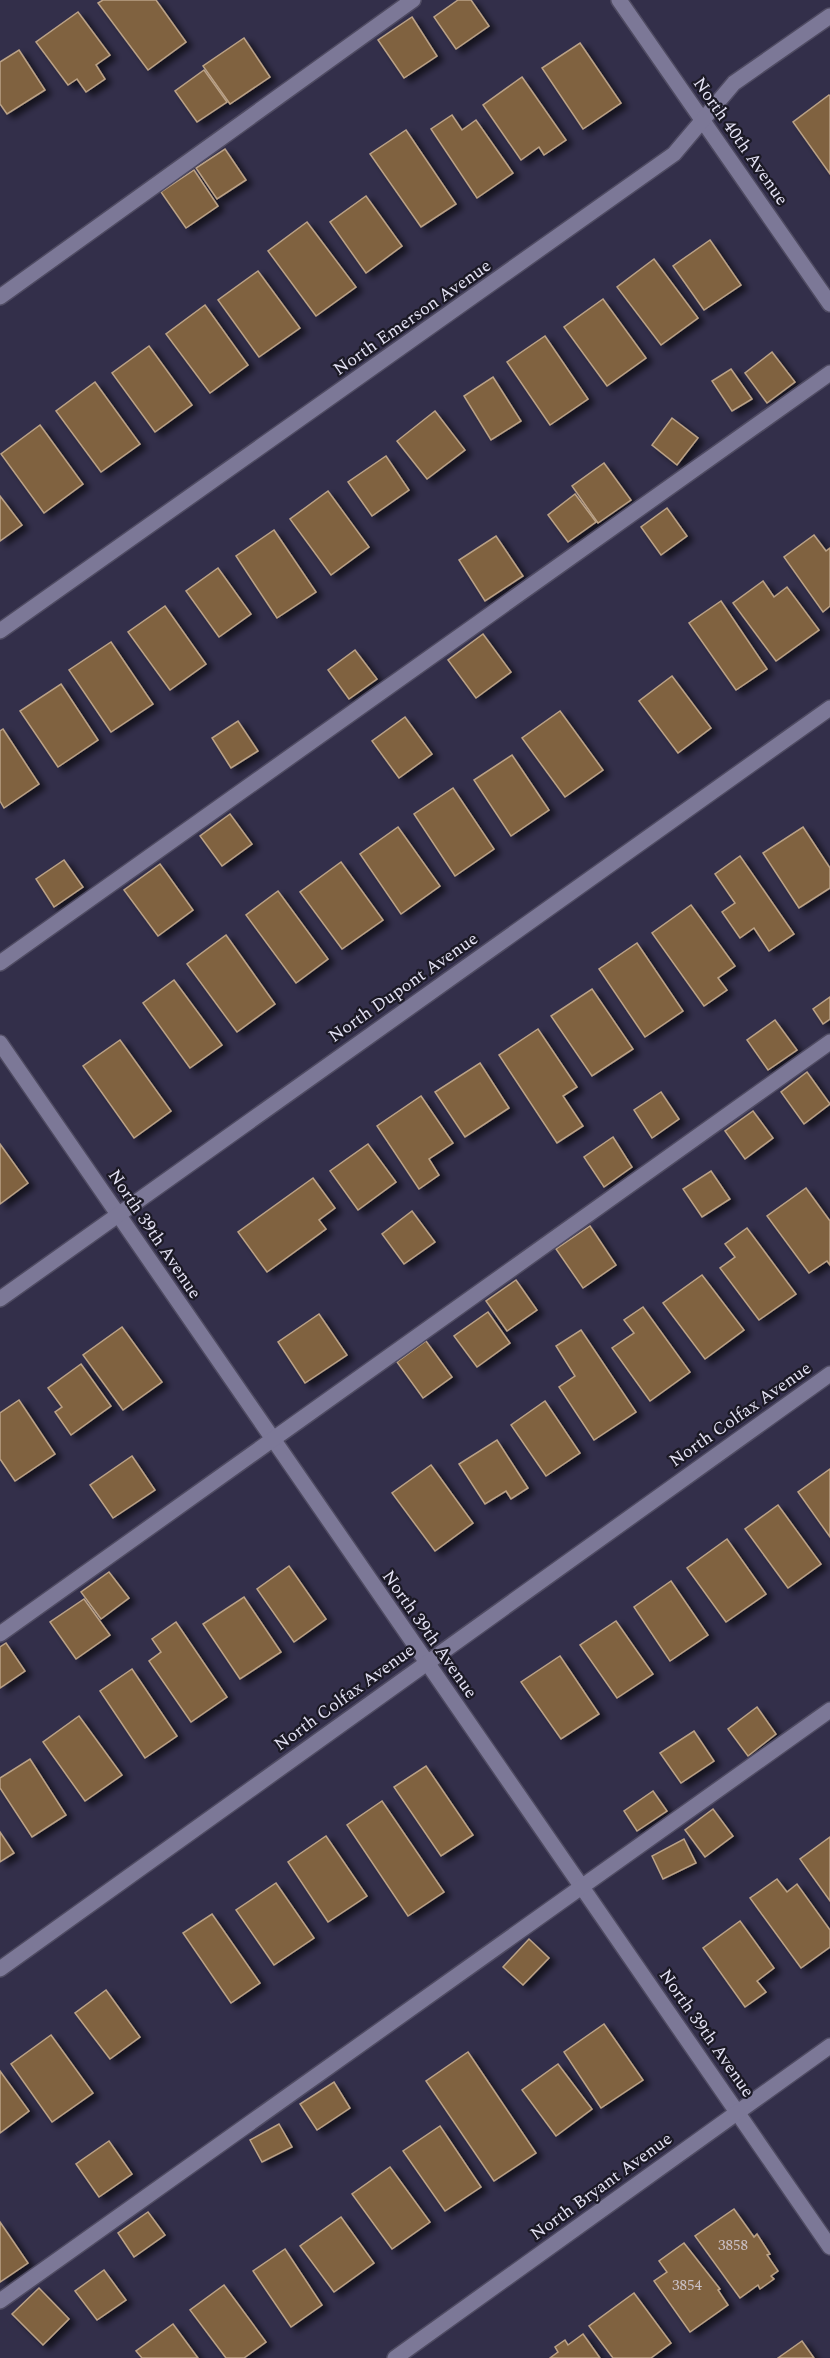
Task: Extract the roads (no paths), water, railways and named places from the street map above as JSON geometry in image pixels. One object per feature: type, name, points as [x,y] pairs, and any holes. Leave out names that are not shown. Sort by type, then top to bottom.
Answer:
[{"type":"street","points":[[0,297],[413,0]]},
{"type":"street","name":"North 40th Avenue","points":[[619,0],[830,304]]},
{"type":"street","name":"North Emerson Avenue","points":[[0,631],[674,154],[734,83],[830,16]]},
{"type":"street","points":[[0,963],[830,373]]},
{"type":"street","name":"North Dupont Avenue","points":[[0,1299],[830,708]]},
{"type":"street","points":[[0,1635],[830,1042]]},
{"type":"street","name":"North 39th Avenue","points":[[0,1043],[425,1663],[738,2111],[830,2247]]},
{"type":"street","name":"North Colfax Avenue","points":[[0,1969],[830,1374]]},
{"type":"street","points":[[0,2301],[830,1710]]},
{"type":"street","name":"North Bryant Avenue","points":[[395,2358],[830,2046]]}]
